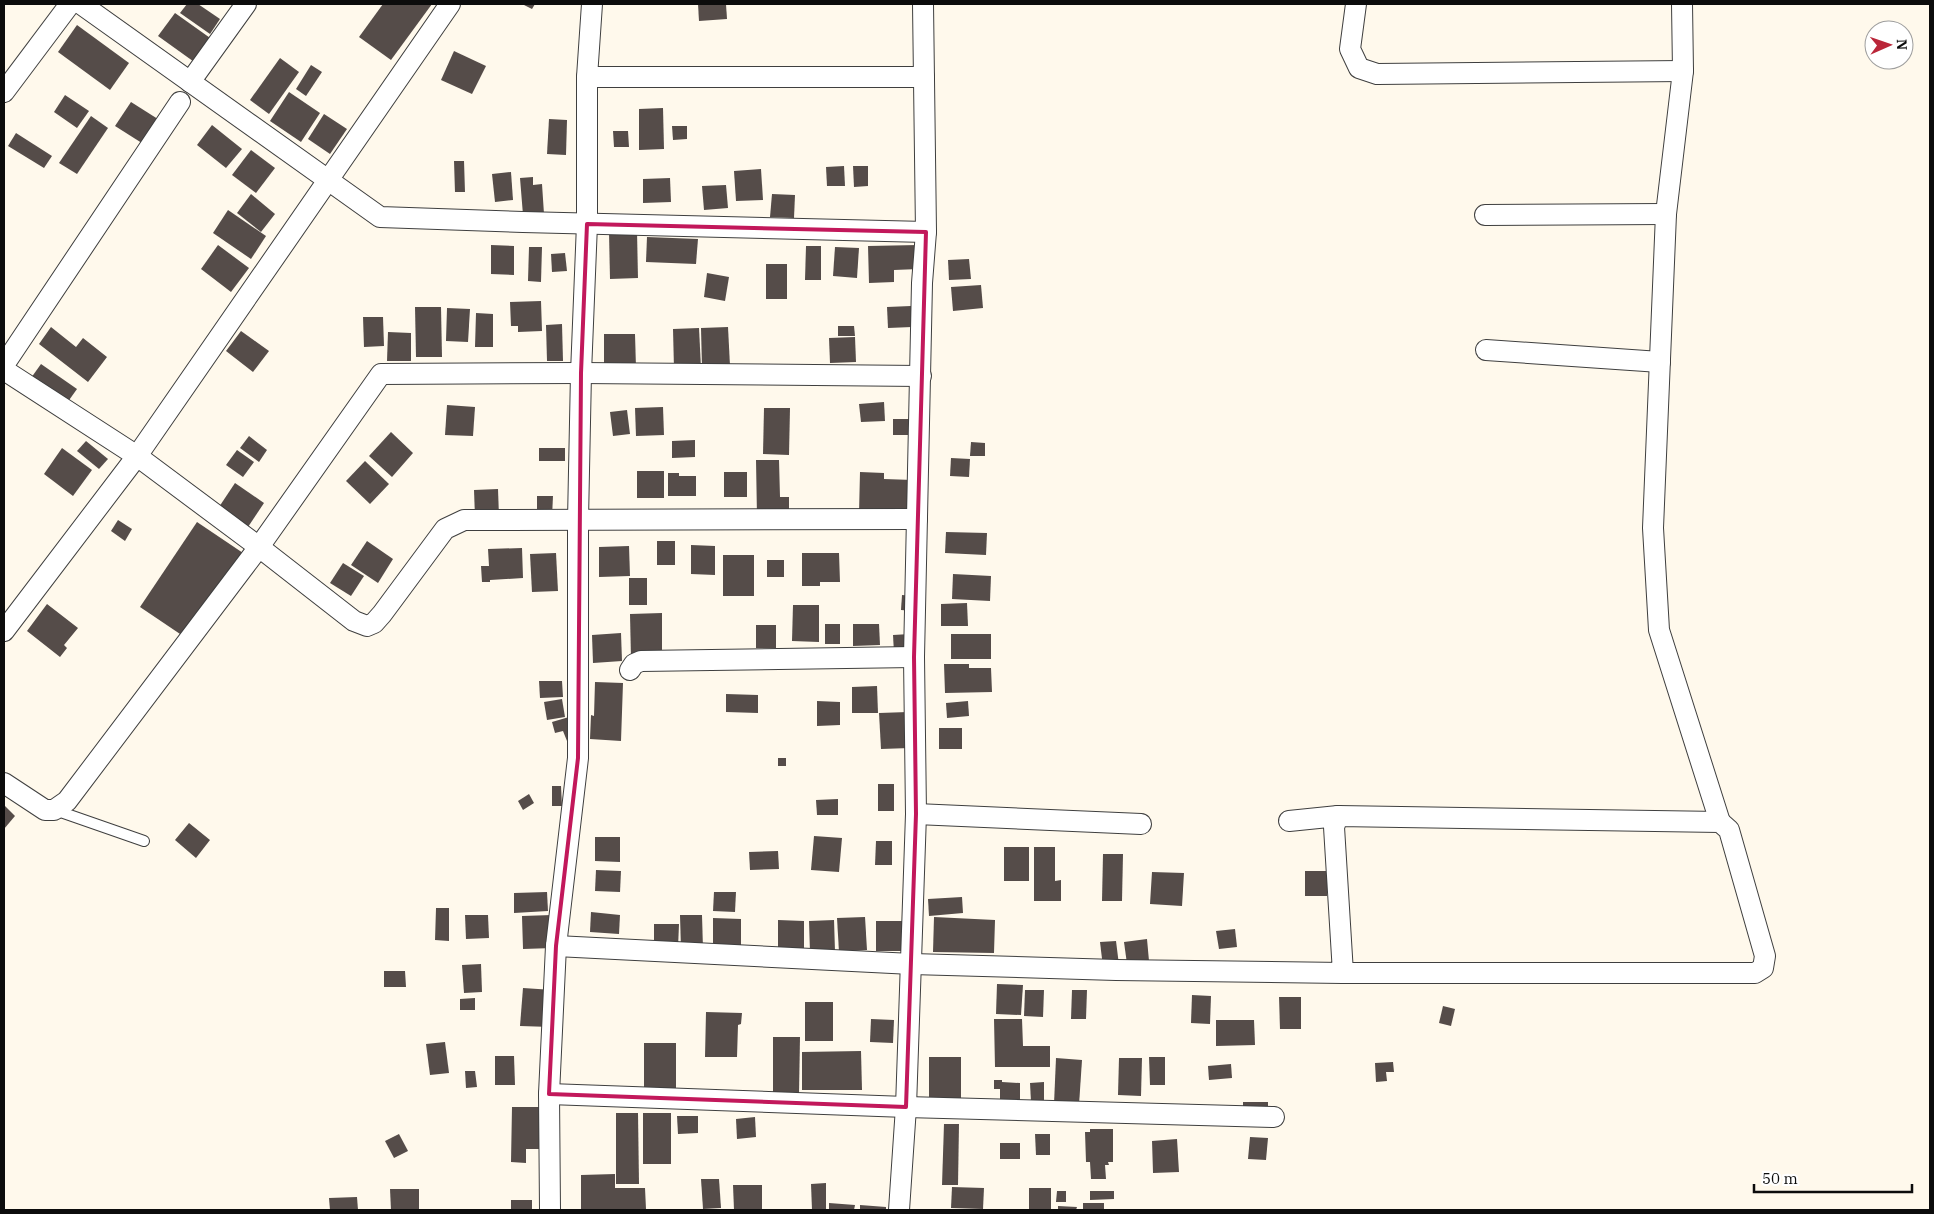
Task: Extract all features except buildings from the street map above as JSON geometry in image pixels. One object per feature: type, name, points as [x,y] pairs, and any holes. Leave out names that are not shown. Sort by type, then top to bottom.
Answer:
[{"type":"street","points":[[4,92],[70,4]]},
{"type":"street","points":[[81,4],[380,217],[926,232]]},
{"type":"street","points":[[190,82],[246,4]]},
{"type":"street","points":[[4,632],[136,456],[450,4]]},
{"type":"street","points":[[550,1210],[549,1094],[556,946],[578,758],[578,520],[587,224],[587,77],[592,4]]},
{"type":"street","points":[[899,1210],[906,1107],[916,814],[914,657],[922,283],[926,232],[924,4]]},
{"type":"street","points":[[1356,4],[1350,49],[1359,68],[1377,74],[1684,71]]},
{"type":"street","points":[[556,946],[912,964],[1343,973],[1755,973],[1763,968],[1765,956],[1729,830],[1720,822],[1659,630],[1653,528],[1666,214],[1684,71],[1682,4]]},
{"type":"street","points":[[587,77],[924,77]]},
{"type":"street","points":[[4,365],[180,102]]},
{"type":"street","points":[[1485,216],[1666,214]]},
{"type":"street","points":[[1486,350],[1660,362]]},
{"type":"street","points":[[4,370],[136,456],[259,547],[354,621],[366,626],[374,623],[382,614],[445,530],[464,520],[917,519]]},
{"type":"street","points":[[4,783],[45,810],[54,810],[67,801],[259,547],[381,374],[581,373],[921,376]]},
{"type":"street","points":[[630,670],[634,664],[641,661],[914,657]]},
{"type":"street","points":[[916,814],[1141,824]]},
{"type":"street","points":[[1289,821],[1338,816],[1720,822]]},
{"type":"street","points":[[1338,816],[1334,827],[1343,973]]},
{"type":"street","points":[[549,1094],[906,1107],[1274,1117]]},
{"type":"lane","points":[[54,810],[144,841]]},
{"type":"highlighted area","points":[[587,224],[926,232],[914,657],[916,814],[906,1107],[549,1094],[556,946],[578,758],[581,373]]}]
